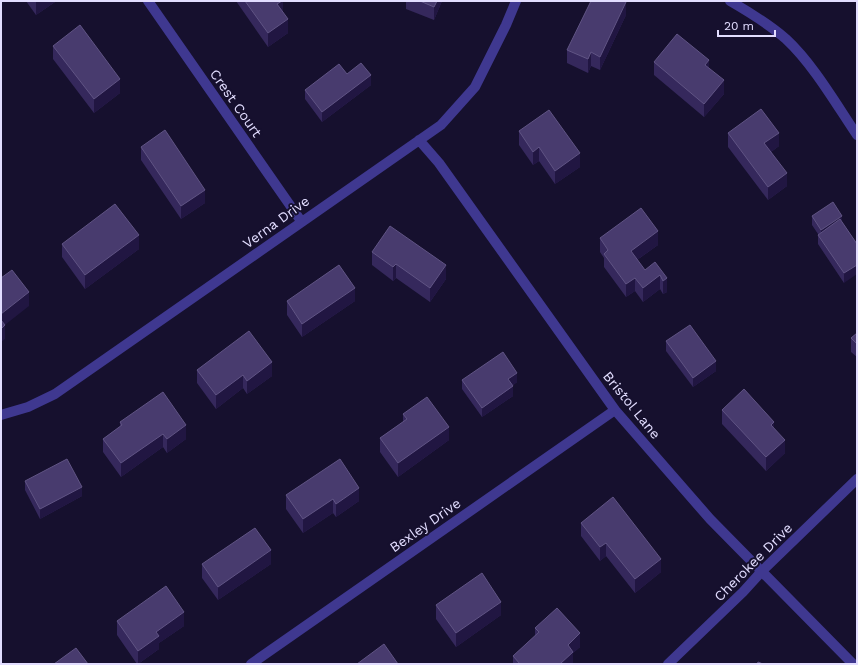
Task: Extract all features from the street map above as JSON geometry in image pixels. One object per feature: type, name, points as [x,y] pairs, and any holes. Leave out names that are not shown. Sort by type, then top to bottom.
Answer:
[{"type":"street","name":"Crest Court","points":[[148,1],[301,221]]},
{"type":"street","name":"Verna Drive","points":[[1,415],[28,407],[55,394],[301,221],[441,125],[475,87],[506,25],[516,1]]},
{"type":"street","points":[[730,1],[755,16],[786,39],[819,77],[857,135]]},
{"type":"street","name":"Bristol Lane","points":[[419,140],[439,163],[615,410],[710,519],[853,664]]},
{"type":"street","name":"Bexley Drive","points":[[251,664],[615,410]]},
{"type":"street","name":"Cherokee Drive","points":[[668,664],[744,592],[761,572],[857,479]]},
{"type":"building","points":[[245,1],[282,1],[277,4],[288,19],[268,33]]},
{"type":"building","points":[[420,1],[437,1],[434,7]]},
{"type":"building","points":[[591,1],[626,2],[600,57],[591,52],[588,59],[567,50]]},
{"type":"building","points":[[80,25],[120,79],[94,99],[53,46]]},
{"type":"building","points":[[677,34],[709,60],[705,65],[724,80],[704,104],[654,62]]},
{"type":"building","points":[[361,63],[371,75],[322,112],[305,90],[339,64],[347,74]]},
{"type":"building","points":[[761,109],[779,133],[764,143],[787,173],[768,187],[728,133]]},
{"type":"building","points":[[549,110],[580,153],[555,171],[539,147],[533,152],[519,131]]},
{"type":"building","points":[[165,130],[205,190],[181,206],[141,147]]},
{"type":"building","points":[[833,202],[842,216],[821,230],[812,216]]},
{"type":"building","points":[[115,204],[139,235],[85,275],[62,244]]},
{"type":"building","points":[[641,208],[658,231],[631,251],[645,270],[655,262],[667,278],[663,281],[660,275],[643,288],[635,278],[626,284],[604,254],[608,250],[600,238]]},
{"type":"building","points":[[840,219],[857,244],[857,265],[844,273],[818,235]]},
{"type":"building","points":[[390,226],[446,265],[430,288],[396,264],[393,267],[372,252]]},
{"type":"building","points":[[339,265],[355,288],[302,324],[287,301]]},
{"type":"building","points":[[12,270],[29,292],[1,314],[1,278]]},
{"type":"building","points":[[1,320],[5,325],[1,329]]},
{"type":"building","points":[[690,325],[716,361],[693,378],[666,341]]},
{"type":"building","points":[[249,331],[272,362],[247,381],[243,375],[216,395],[197,370]]},
{"type":"building","points":[[857,333],[857,344],[851,338]]},
{"type":"building","points":[[503,352],[517,373],[508,379],[513,386],[482,408],[462,380]]},
{"type":"building","points":[[744,389],[774,422],[771,425],[785,440],[766,457],[722,410]]},
{"type":"building","points":[[163,392],[186,425],[167,439],[163,434],[121,463],[103,439],[122,425],[120,422]]},
{"type":"building","points":[[427,397],[449,427],[398,463],[380,438],[407,419],[403,414]]},
{"type":"building","points":[[67,459],[82,487],[40,509],[25,481]]},
{"type":"building","points":[[340,459],[359,488],[336,504],[333,499],[303,519],[286,495]]},
{"type":"building","points":[[613,497],[661,559],[635,579],[606,543],[600,547],[581,523]]},
{"type":"building","points":[[255,528],[271,550],[218,587],[202,564]]},
{"type":"building","points":[[482,573],[501,602],[456,633],[436,605]]},
{"type":"building","points":[[166,586],[184,612],[156,632],[159,636],[138,651],[117,621]]},
{"type":"building","points":[[557,608],[580,633],[568,645],[573,652],[560,664],[520,664],[513,656],[539,632],[535,628]]},
{"type":"building","points":[[384,644],[398,664],[357,664]]},
{"type":"building","points":[[76,648],[88,664],[54,664]]}]
